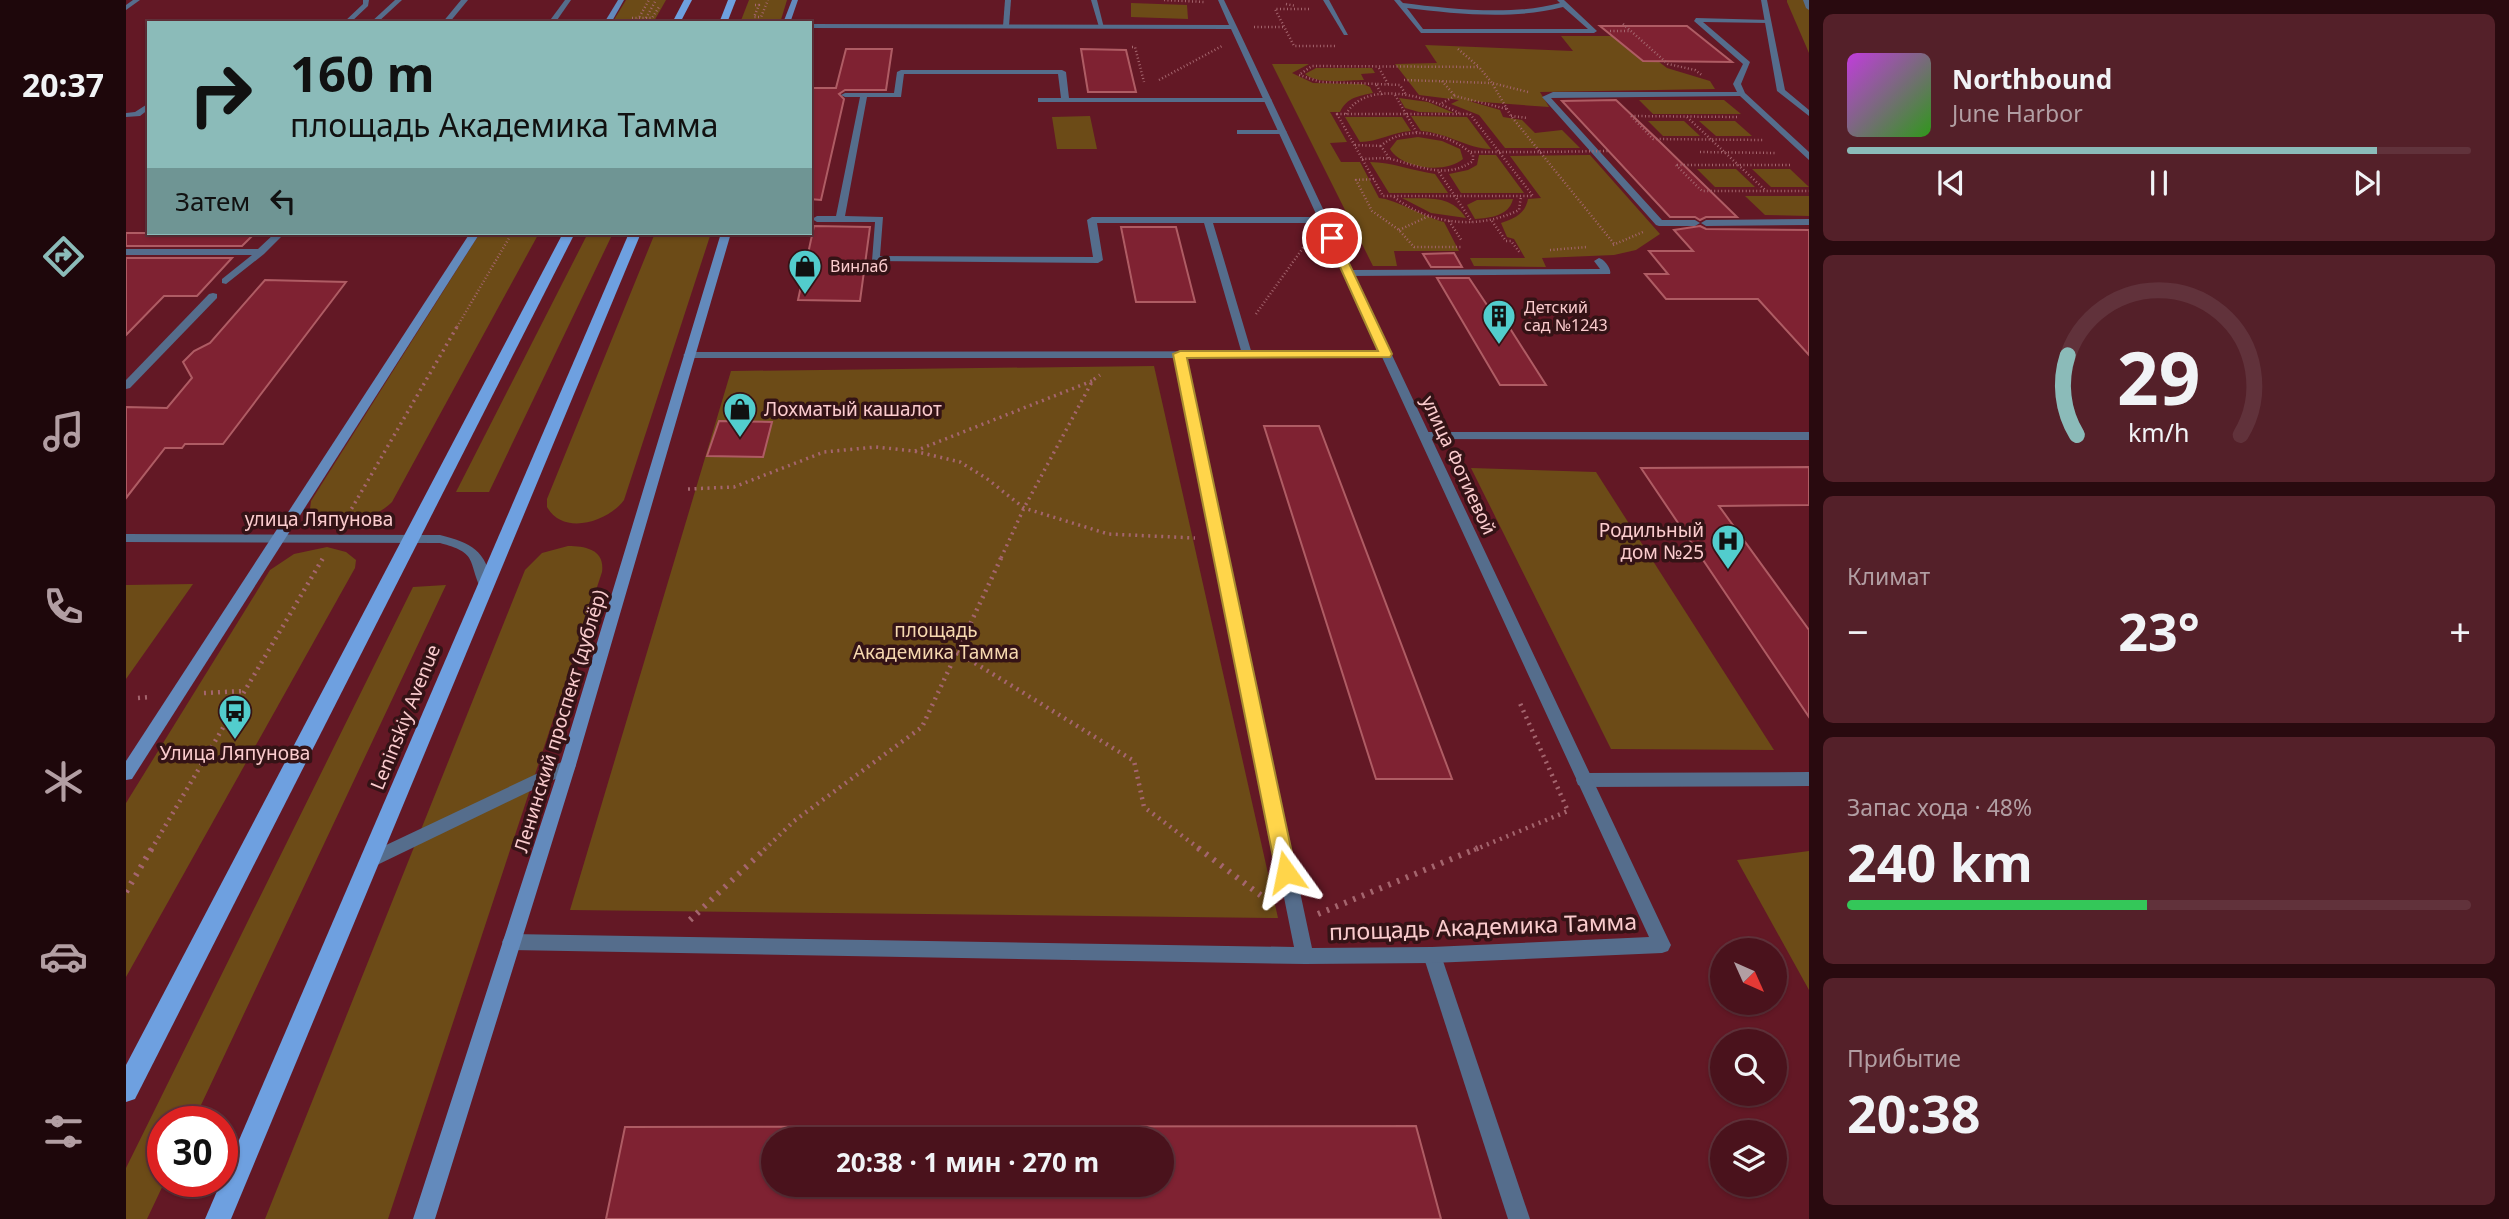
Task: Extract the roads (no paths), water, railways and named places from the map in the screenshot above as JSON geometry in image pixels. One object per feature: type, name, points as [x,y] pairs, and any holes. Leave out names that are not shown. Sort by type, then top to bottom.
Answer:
[{"type":"main road","points":[[677,21],[688,0]]},
{"type":"main road","points":[[724,21],[732,0]]},
{"type":"main road","points":[[126,1090],[568,235]]},
{"type":"main road","name":"Leninskiy Avenue","points":[[218,1219],[634,235]]},
{"type":"street","points":[[126,8],[137,0]]},
{"type":"street","points":[[348,21],[366,5],[366,0]]},
{"type":"street","points":[[375,21],[399,0]]},
{"type":"street","points":[[447,21],[465,0]]},
{"type":"street","points":[[552,21],[568,0]]},
{"type":"street","points":[[608,21],[621,0]]},
{"type":"street","points":[[787,21],[794,0]]},
{"type":"street","points":[[1006,26],[1007,0]]},
{"type":"street","points":[[1094,0],[1102,27]]},
{"type":"street","points":[[1326,0],[1346,34]]},
{"type":"street","points":[[1765,0],[1782,92],[1809,114]]},
{"type":"street","points":[[1807,0],[1809,8]]},
{"type":"street","name":"улица Фотиевой","points":[[1215,1],[1240,30],[1268,100],[1662,945]]},
{"type":"street","points":[[1398,2],[1423,8],[1487,10],[1553,9],[1562,2],[1594,31],[1421,32],[1398,2]]},
{"type":"street","points":[[1768,21],[1696,20],[1746,64],[1737,84],[1742,94],[1807,155]]},
{"type":"street","points":[[812,26],[1240,30]]},
{"type":"street","points":[[907,101],[896,101],[901,72],[1062,72],[1065,100]]},
{"type":"street","points":[[1695,223],[1659,223],[1546,97],[1553,94],[1742,94]]},
{"type":"street","points":[[845,95],[898,95]]},
{"type":"street","points":[[840,219],[864,95]]},
{"type":"street","points":[[1041,100],[1268,100]]},
{"type":"street","points":[[126,115],[137,114],[147,106]]},
{"type":"street","points":[[1240,132],[1283,132]]},
{"type":"street","points":[[817,219],[880,219],[874,259],[1070,260],[1098,260],[1092,220],[1324,220]]},
{"type":"street","points":[[1208,220],[1247,354]]},
{"type":"street","points":[[1706,223],[1809,222]]},
{"type":"street","points":[[226,281],[278,235]]},
{"type":"street","points":[[126,774],[474,235]]},
{"type":"street","name":"Ленинский проспект (дублёр)","points":[[424,1219],[569,765],[725,235]]},
{"type":"street","points":[[126,252],[261,252]]},
{"type":"street","points":[[1349,274],[1607,272],[1599,261]]},
{"type":"street","points":[[126,386],[212,296]]},
{"type":"street","name":"площадь Академика Тамма","points":[[1180,354],[1305,956]]},
{"type":"street","points":[[688,355],[1386,354]]},
{"type":"street","points":[[1424,436],[1809,436]]},
{"type":"street","name":"улица Ляпунова","points":[[126,538],[440,539],[459,544],[475,554],[483,567],[485,584]]},
{"type":"street","points":[[371,860],[569,765]]},
{"type":"street","points":[[1584,779],[1809,779]]},
{"type":"street","name":"площадь Академика Тамма","points":[[511,942],[1305,956],[1432,956],[1662,945]]},
{"type":"street","points":[[1432,956],[1519,1219]]},
{"type":"place","name":"Винлаб","points":[[805,296]]},
{"type":"place","name":"Детский сад №1243","points":[[1499,346]]},
{"type":"place","name":"Лохматый кашалот","points":[[740,439]]},
{"type":"place","name":"Родильный дом №25","points":[[1728,571]]},
{"type":"place","name":"Улица Ляпунова","points":[[235,741]]}]
